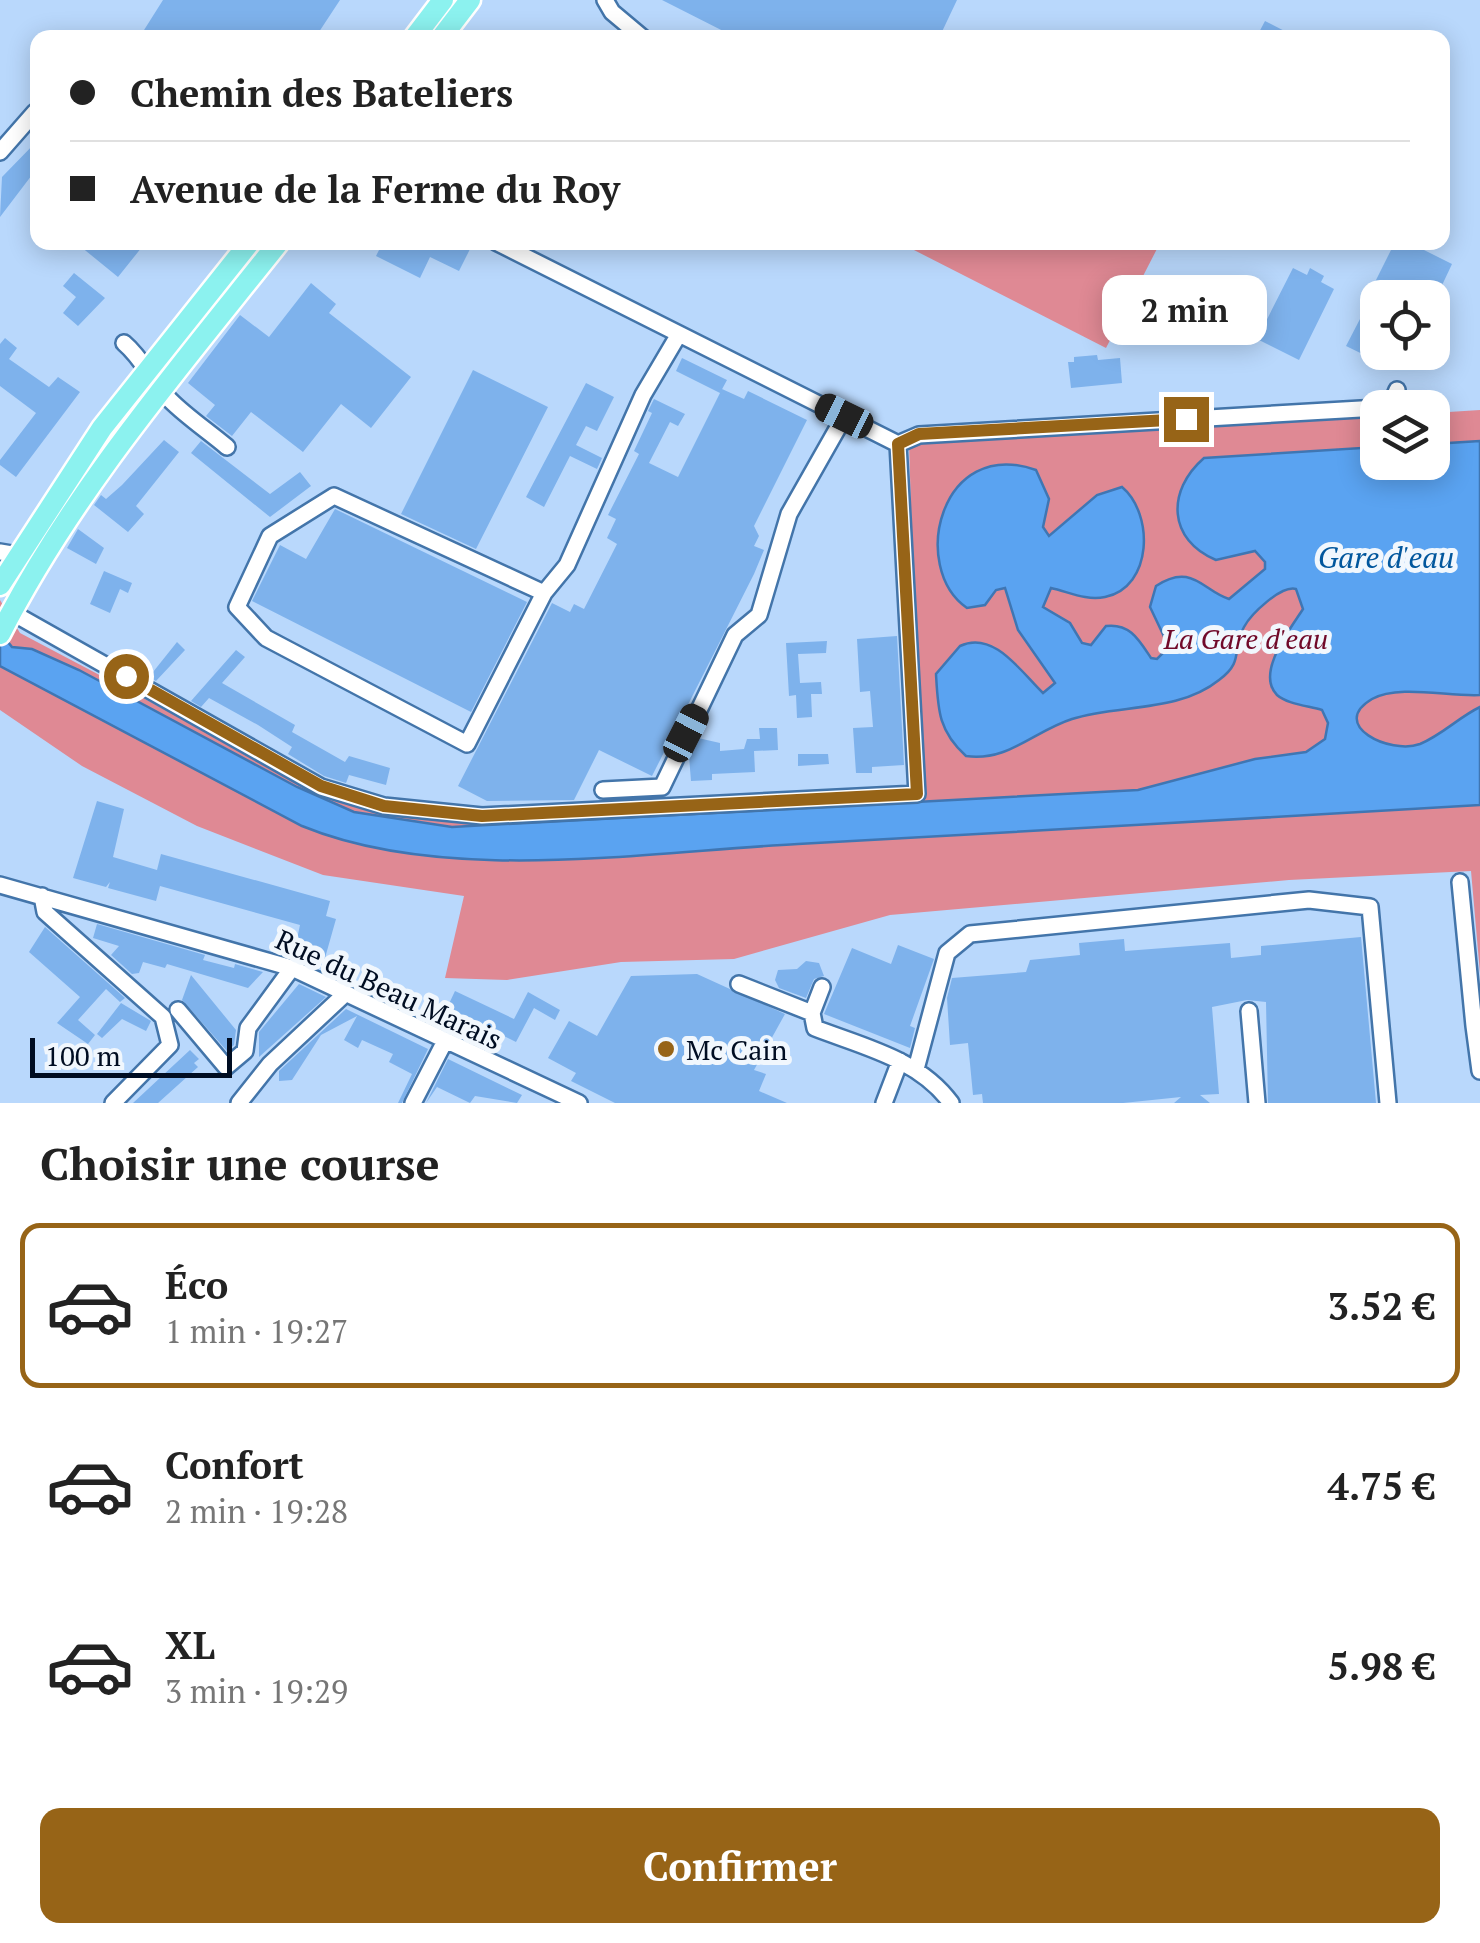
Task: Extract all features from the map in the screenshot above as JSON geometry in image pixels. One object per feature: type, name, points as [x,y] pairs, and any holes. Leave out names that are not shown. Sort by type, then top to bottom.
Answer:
[{"type":"main road","points":[[420,30],[442,0]]},
{"type":"main road","points":[[447,30],[470,0]]},
{"type":"main road","points":[[1,584],[9,554],[146,370],[244,250]]},
{"type":"main road","points":[[6,623],[48,545],[272,250]]},
{"type":"street","points":[[605,0],[635,30]]},
{"type":"street","points":[[0,152],[30,118]]},
{"type":"street","points":[[512,250],[898,444]]},
{"type":"street","points":[[544,593],[334,496],[270,536],[237,606],[266,638],[468,744],[544,593],[566,565],[643,395],[679,334]]},
{"type":"street","points":[[124,343],[142,359],[162,390],[227,447]]},
{"type":"street","points":[[898,444],[919,434],[1360,409]]},
{"type":"street","points":[[603,790],[662,787],[735,635],[759,615],[789,514],[844,416]]},
{"type":"street","points":[[6,623],[321,786],[384,806],[482,816],[917,794],[898,444]]},
{"type":"street","points":[[1460,882],[1480,1071]]},
{"type":"street","name":"Rue du Beau Marais","points":[[0,885],[292,968],[578,1103]]},
{"type":"street","points":[[42,896],[46,912],[164,1017],[170,1034],[170,1045],[112,1103]]},
{"type":"street","points":[[916,1069],[948,953],[970,934],[1309,900],[1370,907],[1388,1103]]},
{"type":"street","points":[[178,1010],[226,1067],[244,1052],[248,1028],[292,968]]},
{"type":"street","points":[[739,984],[812,1014]]},
{"type":"street","points":[[822,987],[812,1014],[815,1028],[916,1069],[935,1081],[951,1103]]},
{"type":"street","points":[[239,1103],[270,1064],[346,993]]},
{"type":"street","points":[[1250,1011],[1257,1103]]},
{"type":"street","points":[[413,1103],[444,1041]]},
{"type":"street","points":[[884,1103],[900,1061]]},
{"type":"green space","points":[[914,250],[1156,250],[1106,348]]},
{"type":"green space","name":"La Gare d'eau","points":[[1480,410],[1480,973],[1471,871],[1289,880],[890,915],[734,959],[621,962],[507,980],[445,978],[464,896],[323,875],[197,826],[82,766],[0,710],[0,600],[20,633],[304,783],[461,820],[541,821],[920,799],[909,443],[1360,417],[1360,480],[1450,480],[1450,412]]},
{"type":"water","name":"Gare d'eau","points":[[1480,441],[1480,695],[1396,692],[1372,699],[1360,709],[1357,719],[1368,735],[1408,746],[1428,740],[1480,707],[1480,805],[611,857],[482,860],[419,855],[358,844],[302,826],[0,666],[0,632],[12,647],[32,649],[79,670],[297,787],[354,812],[452,827],[1138,790],[1255,759],[1306,752],[1325,739],[1328,723],[1322,710],[1286,701],[1271,686],[1272,663],[1303,609],[1296,589],[1283,591],[1253,615],[1240,635],[1232,667],[1203,691],[1167,703],[1090,714],[1058,724],[1008,750],[981,757],[966,756],[945,728],[936,674],[960,646],[972,643],[995,648],[1043,693],[1055,683],[1018,630],[1005,588],[996,590],[985,605],[967,608],[949,589],[940,565],[938,538],[944,511],[957,488],[977,472],[1003,465],[1036,470],[1049,499],[1043,527],[1049,536],[1097,495],[1122,487],[1140,514],[1143,531],[1144,548],[1132,579],[1121,591],[1098,598],[1051,588],[1043,607],[1070,623],[1082,643],[1091,645],[1106,626],[1121,627],[1133,634],[1151,658],[1157,659],[1169,647],[1150,607],[1156,586],[1168,579],[1188,577],[1229,599],[1265,569],[1265,562],[1255,551],[1216,560],[1200,551],[1181,528],[1178,500],[1183,485],[1204,458],[1360,448],[1360,480],[1450,480],[1450,443]]},
{"type":"building","points":[[163,0],[340,0],[320,30],[144,30]]},
{"type":"building","points":[[662,0],[957,0],[943,30],[721,30]]},
{"type":"building","points":[[1265,21],[1282,30],[1260,30]]},
{"type":"building","points":[[30,148],[30,178],[0,217],[2,177]]},
{"type":"building","points":[[85,250],[140,250],[118,277]]},
{"type":"building","points":[[379,250],[470,250],[459,271],[430,257],[420,278],[376,256]]},
{"type":"building","points":[[1391,250],[1424,250],[1452,264],[1444,280],[1376,280]]},
{"type":"building","points":[[1293,268],[1307,275],[1310,268],[1324,276],[1321,282],[1334,289],[1299,360],[1257,339]]},
{"type":"building","points":[[74,273],[105,298],[78,326],[63,313],[76,297],[63,286]]},
{"type":"building","points":[[311,283],[336,304],[329,313],[411,377],[371,428],[341,404],[303,452],[251,412],[232,436],[206,416],[215,405],[188,383],[240,315],[269,337]]},
{"type":"building","points":[[1360,319],[1360,353],[1346,346]]},
{"type":"building","points":[[5,338],[17,348],[9,359],[49,387],[58,377],[80,392],[16,477],[0,465],[0,460],[36,413],[0,386],[0,344]]},
{"type":"building","points":[[1097,355],[1098,360],[1120,358],[1122,383],[1071,388],[1068,362],[1074,362],[1074,357]]},
{"type":"building","points":[[682,358],[727,380],[720,393],[676,371]]},
{"type":"building","points":[[473,370],[548,407],[476,549],[401,514]]},
{"type":"building","points":[[586,383],[614,397],[597,431],[586,426],[576,445],[602,458],[597,469],[570,456],[544,507],[526,497]]},
{"type":"building","points":[[722,389],[744,399],[748,391],[807,420],[754,526],[759,536],[754,546],[764,550],[754,574],[652,776],[599,750],[574,800],[487,801],[458,786],[552,603],[570,612],[574,604],[584,609],[617,544],[607,538],[616,519],[608,515],[639,454],[634,451],[652,413],[648,411],[654,399],[685,414],[678,426],[670,422],[649,463],[678,477]]},
{"type":"building","points":[[164,440],[179,452],[136,506],[144,514],[128,532],[94,505],[101,495],[106,499],[122,485]]},
{"type":"building","points":[[201,441],[270,494],[300,472],[311,486],[270,517],[191,453]]},
{"type":"building","points":[[335,509],[527,602],[471,712],[252,601],[280,545],[306,559]]},
{"type":"building","points":[[78,529],[104,548],[96,564],[67,548]]},
{"type":"building","points":[[104,571],[132,583],[128,593],[120,589],[110,613],[90,604]]},
{"type":"building","points":[[897,636],[904,765],[872,767],[872,773],[856,773],[853,728],[873,727],[870,691],[860,692],[857,639]]},
{"type":"building","points":[[827,641],[826,653],[798,654],[800,683],[821,682],[822,694],[811,694],[812,717],[797,718],[796,695],[789,696],[786,643]]},
{"type":"building","points":[[177,642],[185,650],[156,681],[149,677]]},
{"type":"building","points":[[236,650],[245,657],[222,683],[295,725],[292,732],[345,762],[349,756],[390,768],[386,785],[349,775],[346,783],[324,776],[288,754],[292,747],[258,725],[209,698],[201,707],[191,701]]},
{"type":"building","points":[[759,728],[777,728],[778,750],[754,751],[755,772],[712,774],[712,780],[691,781],[689,756],[698,738],[720,743],[720,751],[744,749],[747,739],[760,739]]},
{"type":"building","points":[[798,754],[828,754],[829,764],[798,766]]},
{"type":"building","points":[[97,801],[124,809],[113,857],[157,870],[161,854],[330,901],[326,916],[336,919],[323,965],[294,953],[300,925],[160,886],[156,901],[108,888],[110,882],[106,887],[73,878]]},
{"type":"building","points":[[97,924],[205,955],[203,960],[263,972],[248,988],[167,964],[165,968],[143,962],[139,973],[132,974],[111,955],[119,946],[93,938]]},
{"type":"building","points":[[45,927],[125,998],[120,1002],[106,989],[78,1020],[95,1035],[88,1044],[57,1023],[80,997],[29,952]]},
{"type":"building","points":[[1361,937],[1376,1103],[1268,1103],[1266,1002],[1247,1000],[1212,1007],[1219,1094],[1200,1095],[1210,1103],[1174,1103],[1181,1097],[1123,1103],[983,1103],[982,1094],[973,1095],[968,1043],[950,1045],[947,998],[952,978],[1026,972],[1030,960],[1080,955],[1079,943],[1124,939],[1125,951],[1230,943],[1231,958],[1261,955],[1261,946]]},
{"type":"building","points":[[898,945],[934,959],[910,1026],[915,1028],[910,1048],[824,1014],[852,948],[891,964]]},
{"type":"building","points":[[806,961],[819,963],[824,976],[814,979],[806,998],[779,988],[775,980],[778,970],[797,969]]},
{"type":"building","name":"Mc Cain","points":[[697,974],[785,1014],[754,1070],[766,1074],[759,1091],[787,1103],[615,1103],[571,1081],[576,1073],[548,1058],[569,1021],[597,1036],[631,976]]},
{"type":"building","points":[[191,975],[236,1030],[234,1045],[227,1051],[182,1000]]},
{"type":"building","points":[[299,984],[326,997],[259,1057],[259,1032]]},
{"type":"building","points":[[455,991],[514,1019],[528,992],[560,1010],[555,1020],[534,1008],[516,1042],[447,1008]]},
{"type":"building","points":[[121,1003],[151,1021],[146,1031],[122,1019],[102,1038],[97,1034]]},
{"type":"building","points":[[346,1009],[428,1049],[402,1103],[398,1103],[412,1074],[389,1062],[393,1054],[362,1040],[358,1048],[344,1040],[357,1016],[321,1035],[292,1080],[279,1081],[279,1071]]},
{"type":"building","points":[[190,1050],[199,1059],[194,1063],[198,1067],[158,1103],[133,1103]]},
{"type":"building","points":[[448,1059],[522,1095],[517,1103],[475,1096],[470,1103],[437,1087],[426,1103]]},
{"type":"place","name":"Mc Cain","points":[[666,1049]]},
{"type":"route","points":[[126,676],[321,786],[384,806],[482,816],[917,794],[898,444],[919,434],[1186,419]]}]
